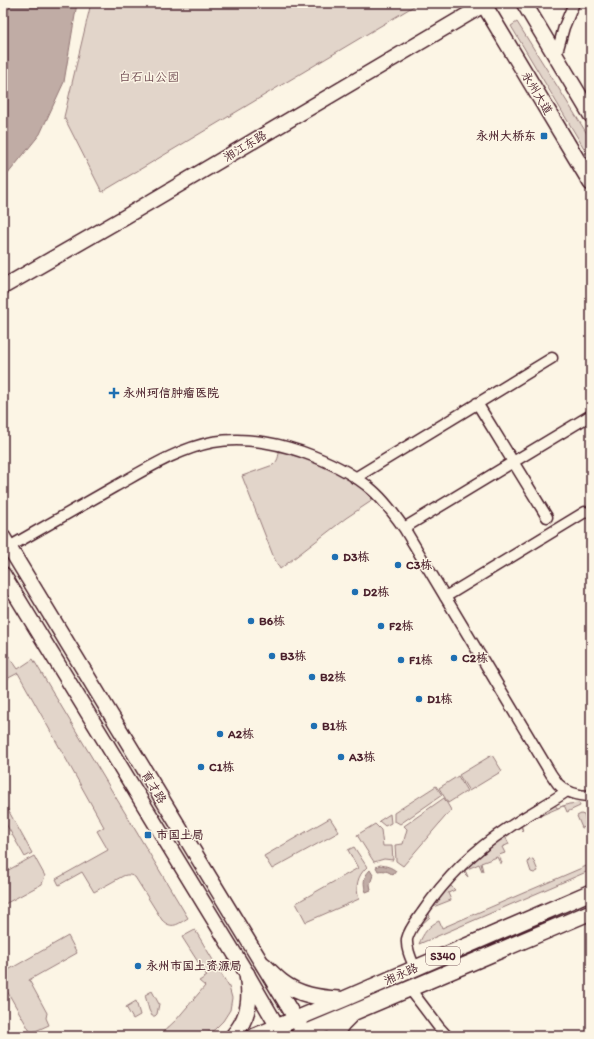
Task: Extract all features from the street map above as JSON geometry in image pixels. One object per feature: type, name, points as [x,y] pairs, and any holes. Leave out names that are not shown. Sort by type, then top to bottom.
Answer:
[{"type":"main road","points":[[524,3],[591,115]]},
{"type":"main road","name":"永州大道","points":[[485,4],[591,183]]},
{"type":"main road","name":"湘江东路","points":[[3,287],[130,214],[485,4]]},
{"type":"main road","name":"育才路","points":[[6,542],[296,1018],[303,1035]]},
{"type":"main road","name":"育才路","points":[[3,574],[280,1031]]},
{"type":"main road","name":"湘永路","points":[[254,1036],[280,1031],[296,1018],[350,997],[591,892]]},
{"type":"main road","name":"湘永路","points":[[303,1035],[591,912]]},
{"type":"main road","points":[[234,1036],[246,1017],[249,1003],[249,990],[245,971],[261,962],[284,983],[297,991],[310,996],[324,998],[350,997],[357,1011],[342,1024],[334,1036]]},
{"type":"street","points":[[556,56],[564,27],[574,3]]},
{"type":"street","points":[[355,478],[552,358]]},
{"type":"street","points":[[478,403],[547,517]]},
{"type":"street","points":[[404,528],[591,415]]},
{"type":"street","points":[[6,542],[154,465],[194,447],[213,442],[234,440],[255,441],[300,451],[319,458],[370,488],[394,514],[404,528],[551,774],[558,784],[567,791],[591,796]]},
{"type":"street","points":[[445,597],[585,512]]},
{"type":"street","points":[[415,968],[407,946],[408,936],[419,917],[438,891],[466,861],[491,840],[507,828],[567,791]]},
{"type":"street","points":[[410,989],[447,1036]]},
{"type":"green space","name":"白石山公园","points":[[91,3],[419,3],[102,192],[64,117]]},
{"type":"green space","points":[[517,22],[591,140],[591,160],[511,26]]},
{"type":"green space","points":[[279,450],[303,457],[333,469],[349,479],[372,497],[370,502],[346,518],[280,569],[274,558],[242,476],[273,465],[278,458]]},
{"type":"green space","points":[[9,656],[18,669],[33,659],[188,918],[175,925],[169,925],[162,920],[135,877],[131,875],[123,876],[94,892],[82,872],[59,885],[56,879],[108,850],[97,831],[104,827],[18,673],[3,681],[3,659]]},
{"type":"green space","points":[[492,755],[502,771],[469,791],[459,775]]},
{"type":"green space","points":[[458,776],[467,791],[448,803],[439,788]]},
{"type":"green space","points":[[436,786],[442,795],[400,824],[395,821],[394,822],[394,813]]},
{"type":"green space","points":[[444,798],[451,810],[403,866],[396,861],[395,845],[403,844],[407,829],[404,826]]},
{"type":"green space","points":[[3,801],[32,853],[25,857],[6,824],[3,823]]},
{"type":"green space","points":[[554,803],[557,808],[563,806],[521,824]]},
{"type":"green space","points":[[579,803],[580,806],[567,812],[563,806]]},
{"type":"green space","points":[[390,814],[391,823],[385,826],[379,821]]},
{"type":"green space","points":[[581,814],[584,815],[587,824],[586,827],[582,828],[577,816]]},
{"type":"green space","points":[[330,818],[339,832],[272,869],[264,856]]},
{"type":"green space","points":[[375,824],[381,830],[383,846],[392,846],[393,860],[384,859],[374,862],[357,835]]},
{"type":"green space","points":[[521,824],[523,831],[520,825],[505,836],[509,844],[502,847],[505,853],[499,855],[502,863],[500,863],[497,857],[481,863],[483,871],[479,864],[465,870],[468,877],[463,872],[450,885],[455,890],[448,893],[451,900],[428,909],[463,868],[496,840]]},
{"type":"green space","points":[[354,847],[367,867],[361,874],[357,886],[359,899],[306,922],[296,903],[358,868],[348,850]]},
{"type":"green space","points":[[34,856],[45,876],[42,884],[3,905],[3,873]]},
{"type":"green space","points":[[533,859],[538,871],[534,873],[531,872],[528,863],[529,860]]},
{"type":"green space","points":[[591,864],[591,870],[419,944],[427,930],[439,921],[442,928]]},
{"type":"green space","points":[[428,910],[430,917],[412,936]]},
{"type":"green space","points":[[195,930],[229,987],[232,998],[230,1010],[223,1021],[214,1030],[199,1036],[159,1036],[176,1020],[205,986],[199,981],[207,976],[182,937]]},
{"type":"green space","points":[[68,936],[77,953],[29,980],[47,1013],[46,1018],[49,1025],[31,1033],[3,984],[3,973]]},
{"type":"green space","points":[[152,991],[159,1004],[157,1014],[155,1016],[152,1016],[149,1010],[145,995]]},
{"type":"green space","points":[[136,1001],[140,1015],[133,1019],[126,1007]]},
{"type":"shaded area","points":[[3,3],[77,3],[64,82],[40,134],[3,180]]},
{"type":"shaded area","points":[[380,865],[389,867],[396,871],[393,875],[386,871],[378,871],[376,867]]},
{"type":"shaded area","points":[[370,870],[373,875],[370,884],[371,890],[366,892],[364,881]]},
{"type":"place","name":"永州大桥东","points":[[544,136]]},
{"type":"place","name":"永州珂信肿瘤医院","points":[[114,393]]},
{"type":"place","name":"D3栋","points":[[335,557]]},
{"type":"place","name":"C3栋","points":[[398,565]]},
{"type":"place","name":"D2栋","points":[[355,592]]},
{"type":"place","name":"B6栋","points":[[251,621]]},
{"type":"place","name":"F2栋","points":[[381,626]]},
{"type":"place","name":"B3栋","points":[[272,656]]},
{"type":"place","name":"C2栋","points":[[454,658]]},
{"type":"place","name":"F1栋","points":[[401,660]]},
{"type":"place","name":"B2栋","points":[[312,677]]},
{"type":"place","name":"D1栋","points":[[419,699]]},
{"type":"place","name":"B1栋","points":[[314,726]]},
{"type":"place","name":"A2栋","points":[[220,734]]},
{"type":"place","name":"A3栋","points":[[341,757]]},
{"type":"place","name":"C1栋","points":[[201,767]]},
{"type":"place","name":"市国土局","points":[[148,835]]},
{"type":"place","name":"永州市国土资源局","points":[[138,966]]}]
